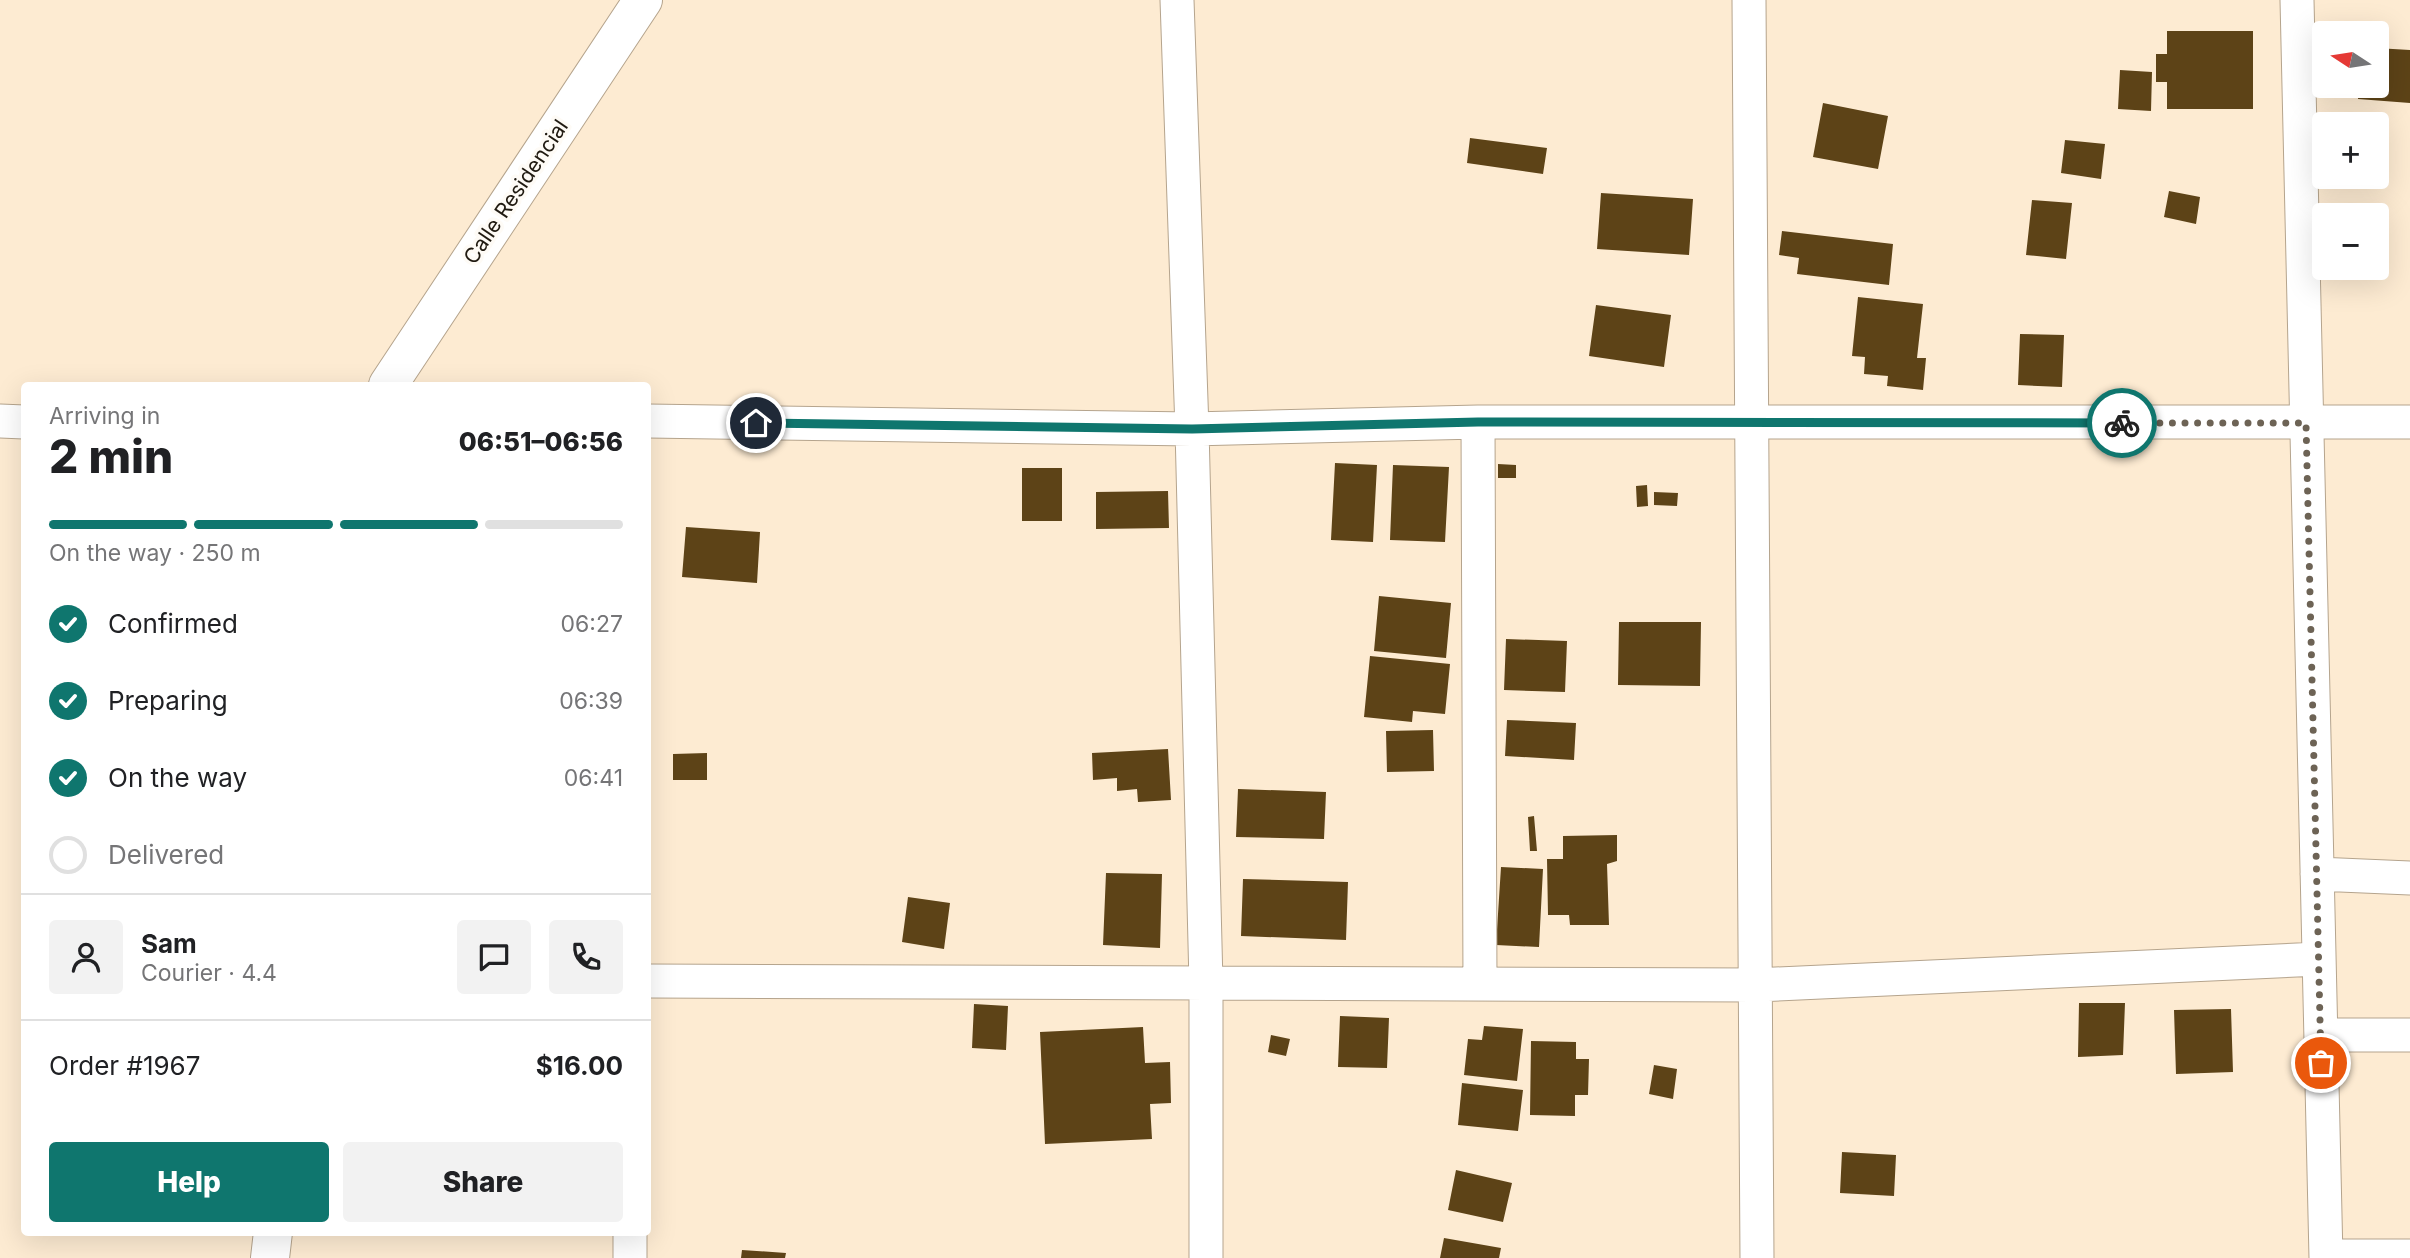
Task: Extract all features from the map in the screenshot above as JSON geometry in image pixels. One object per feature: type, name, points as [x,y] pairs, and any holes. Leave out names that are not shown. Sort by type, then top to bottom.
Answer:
[{"type":"main road","name":"Calle Residencial","points":[[390,382],[643,0]]},
{"type":"main road","points":[[270,1258],[273,1236]]},
{"type":"street","points":[[1177,0],[1192,429],[1206,983],[1206,1258]]},
{"type":"street","points":[[1749,0],[1757,1258]]},
{"type":"street","points":[[2297,0],[2326,1257],[2410,1256]]},
{"type":"street","points":[[0,421],[21,422]]},
{"type":"street","points":[[651,421],[1192,429],[1478,422],[2410,422]]},
{"type":"street","points":[[1478,422],[1480,984]]},
{"type":"street","points":[[2316,874],[2410,878]]},
{"type":"street","points":[[651,981],[1756,985],[2319,959]]},
{"type":"street","points":[[2321,1035],[2410,1035]]},
{"type":"street","points":[[630,1236],[630,1258]]},
{"type":"building","points":[[2167,31],[2253,31],[2253,109],[2167,109],[2167,82],[2156,82],[2156,54],[2167,54]]},
{"type":"building","points":[[2389,49],[2410,50],[2410,103],[2358,99],[2389,98]]},
{"type":"building","points":[[2120,70],[2152,72],[2151,111],[2118,109]]},
{"type":"building","points":[[1823,103],[1888,116],[1878,169],[1813,157]]},
{"type":"building","points":[[1470,138],[1547,148],[1543,174],[1467,163]]},
{"type":"building","points":[[2065,140],[2105,144],[2101,179],[2061,173]]},
{"type":"building","points":[[2169,191],[2200,197],[2196,224],[2164,217]]},
{"type":"building","points":[[1601,193],[1693,199],[1689,255],[1597,249]]},
{"type":"building","points":[[2032,200],[2072,203],[2066,259],[2026,255]]},
{"type":"building","points":[[1782,231],[1893,244],[1889,285],[1797,274],[1799,258],[1779,255]]},
{"type":"building","points":[[1858,297],[1923,304],[1917,358],[1926,358],[1923,390],[1887,386],[1888,376],[1864,374],[1865,357],[1852,356]]},
{"type":"building","points":[[1596,305],[1671,315],[1664,367],[1589,356]]},
{"type":"building","points":[[2020,334],[2064,335],[2062,387],[2018,385]]},
{"type":"building","points":[[1335,463],[1377,465],[1373,542],[1331,540]]},
{"type":"building","points":[[1498,464],[1516,465],[1516,478],[1498,478]]},
{"type":"building","points":[[1393,465],[1449,467],[1445,542],[1390,540]]},
{"type":"building","points":[[1022,468],[1062,468],[1062,521],[1022,521]]},
{"type":"building","points":[[1647,485],[1648,506],[1637,507],[1636,486]]},
{"type":"building","points":[[1168,491],[1169,528],[1096,529],[1096,492]]},
{"type":"building","points":[[1654,492],[1678,493],[1677,506],[1654,505]]},
{"type":"building","points":[[686,527],[760,532],[757,583],[682,577]]},
{"type":"building","points":[[1379,596],[1451,603],[1446,658],[1374,651]]},
{"type":"building","points":[[1619,622],[1701,622],[1700,686],[1618,685]]},
{"type":"building","points":[[1506,639],[1567,641],[1565,692],[1504,690]]},
{"type":"building","points":[[1370,656],[1450,664],[1445,714],[1413,711],[1412,722],[1364,717]]},
{"type":"building","points":[[1507,720],[1576,723],[1574,760],[1505,756]]},
{"type":"building","points":[[1433,730],[1434,771],[1387,772],[1386,731]]},
{"type":"building","points":[[1168,749],[1171,800],[1138,802],[1137,789],[1117,791],[1117,778],[1093,780],[1092,753]]},
{"type":"building","points":[[707,753],[707,780],[673,780],[673,754]]},
{"type":"building","points":[[1238,789],[1326,792],[1324,839],[1236,837]]},
{"type":"building","points":[[1534,816],[1537,851],[1530,851],[1528,817]]},
{"type":"building","points":[[1617,835],[1617,861],[1607,864],[1609,925],[1570,925],[1569,915],[1548,915],[1547,859],[1563,859],[1563,836]]},
{"type":"building","points":[[1501,867],[1543,869],[1539,947],[1496,945]]},
{"type":"building","points":[[1106,873],[1162,874],[1160,948],[1103,945]]},
{"type":"building","points":[[1243,879],[1348,882],[1346,940],[1241,936]]},
{"type":"building","points":[[908,897],[950,903],[944,949],[902,942]]},
{"type":"building","points":[[2079,1003],[2125,1003],[2123,1055],[2078,1057]]},
{"type":"building","points":[[974,1004],[1008,1006],[1006,1050],[972,1048]]},
{"type":"building","points":[[2231,1009],[2233,1072],[2176,1074],[2174,1010]]},
{"type":"building","points":[[1340,1016],[1389,1018],[1387,1068],[1338,1067]]},
{"type":"building","points":[[1484,1026],[1523,1029],[1517,1081],[1464,1075],[1468,1039],[1482,1040]]},
{"type":"building","points":[[1143,1027],[1145,1063],[1170,1062],[1171,1103],[1150,1104],[1152,1139],[1045,1144],[1040,1032]]},
{"type":"building","points":[[1271,1035],[1290,1039],[1286,1056],[1268,1052]]},
{"type":"building","points":[[1531,1041],[1576,1042],[1576,1059],[1589,1059],[1588,1095],[1575,1095],[1575,1116],[1530,1115]]},
{"type":"building","points":[[1654,1065],[1677,1069],[1673,1099],[1649,1094]]},
{"type":"building","points":[[1462,1083],[1523,1090],[1518,1131],[1458,1125]]},
{"type":"building","points":[[1842,1152],[1896,1155],[1894,1196],[1840,1193]]},
{"type":"building","points":[[1456,1170],[1512,1183],[1503,1222],[1448,1210]]},
{"type":"building","points":[[1444,1238],[1501,1248],[1499,1258],[1440,1258]]},
{"type":"building","points":[[742,1250],[786,1253],[785,1258],[741,1258]]},
{"type":"way so far","points":[[2122,423],[2306,423],[2321,1063]]},
{"type":"route","points":[[756,423],[1192,429],[1478,422],[2122,423]]}]
